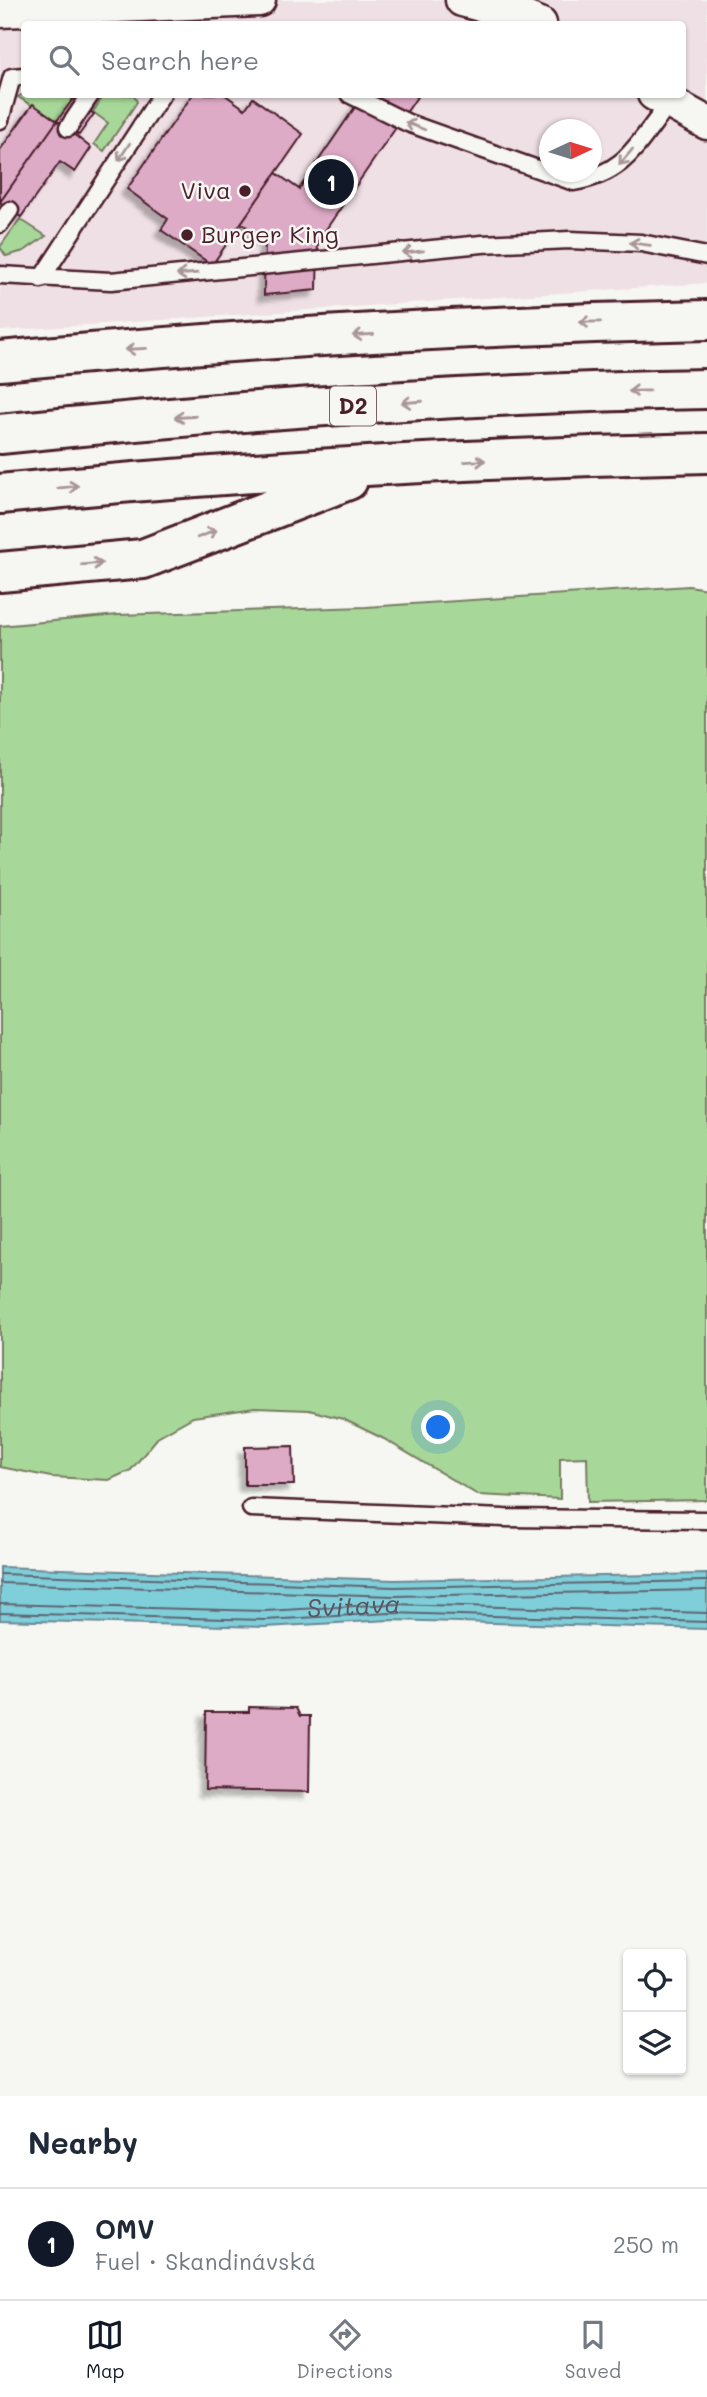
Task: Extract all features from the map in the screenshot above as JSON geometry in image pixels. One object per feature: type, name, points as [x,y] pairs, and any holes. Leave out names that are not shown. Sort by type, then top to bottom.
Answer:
[{"type":"highway","points":[[0,361],[121,350],[558,323],[707,320]]},
{"type":"highway","name":"D2","points":[[0,434],[124,421],[569,392],[707,389]]},
{"type":"highway","points":[[0,494],[129,481],[570,456],[707,453]]},
{"type":"highway","points":[[0,572],[143,559],[383,467]]},
{"type":"street","points":[[0,11],[259,0]]},
{"type":"street","points":[[462,0],[507,11],[532,21]]},
{"type":"street","points":[[661,99],[707,123]]},
{"type":"lane","points":[[0,120],[12,77]]},
{"type":"lane","points":[[68,128],[88,98]]},
{"type":"lane","points":[[41,279],[159,98]]},
{"type":"lane","points":[[357,98],[408,123],[574,182],[600,177],[620,165],[661,99]]},
{"type":"lane","points":[[0,224],[10,210]]},
{"type":"lane","points":[[0,275],[111,281],[482,244],[570,240],[641,243],[707,257]]},
{"type":"lane","points":[[251,1507],[504,1518],[707,1520]]},
{"type":"shaded area","points":[[0,0],[707,0],[707,283],[0,331]]},
{"type":"green space","points":[[21,95],[21,98],[75,98],[57,121],[18,97]]},
{"type":"green space","points":[[102,98],[135,98],[137,102],[104,151],[94,144],[108,123],[93,112]]},
{"type":"green space","points":[[20,219],[46,236],[24,251],[6,256],[0,247]]},
{"type":"green space","points":[[689,586],[707,589],[707,1500],[588,1502],[587,1457],[560,1458],[560,1499],[478,1495],[384,1439],[343,1419],[309,1410],[255,1408],[193,1417],[159,1436],[131,1470],[109,1480],[51,1477],[0,1467],[0,626],[118,615],[366,607]]},
{"type":"water","name":"Svitava","points":[[0,1567],[394,1580],[707,1574],[707,1629],[390,1620],[265,1627],[0,1620]]},
{"type":"building","points":[[190,98],[230,98],[245,109],[253,98],[303,134],[212,265],[161,230],[168,219],[127,189]]},
{"type":"building","points":[[361,98],[416,98],[318,241],[317,290],[264,295],[265,239],[241,223],[276,173],[299,189]]},
{"type":"building","points":[[73,99],[94,114],[79,135],[57,121]]},
{"type":"building","points":[[33,104],[57,121],[0,202],[0,150]]},
{"type":"building","points":[[57,121],[91,148],[75,172],[60,162],[21,217],[0,202]]},
{"type":"building","points":[[293,1446],[294,1485],[245,1485],[245,1447]]},
{"type":"building","points":[[249,1707],[296,1708],[300,1716],[310,1716],[309,1792],[205,1790],[206,1712],[249,1712]]},
{"type":"place","name":"OMV","points":[[331,182]]},
{"type":"place","name":"Viva","points":[[245,191]]},
{"type":"place","name":"Burger King","points":[[187,235]]}]
